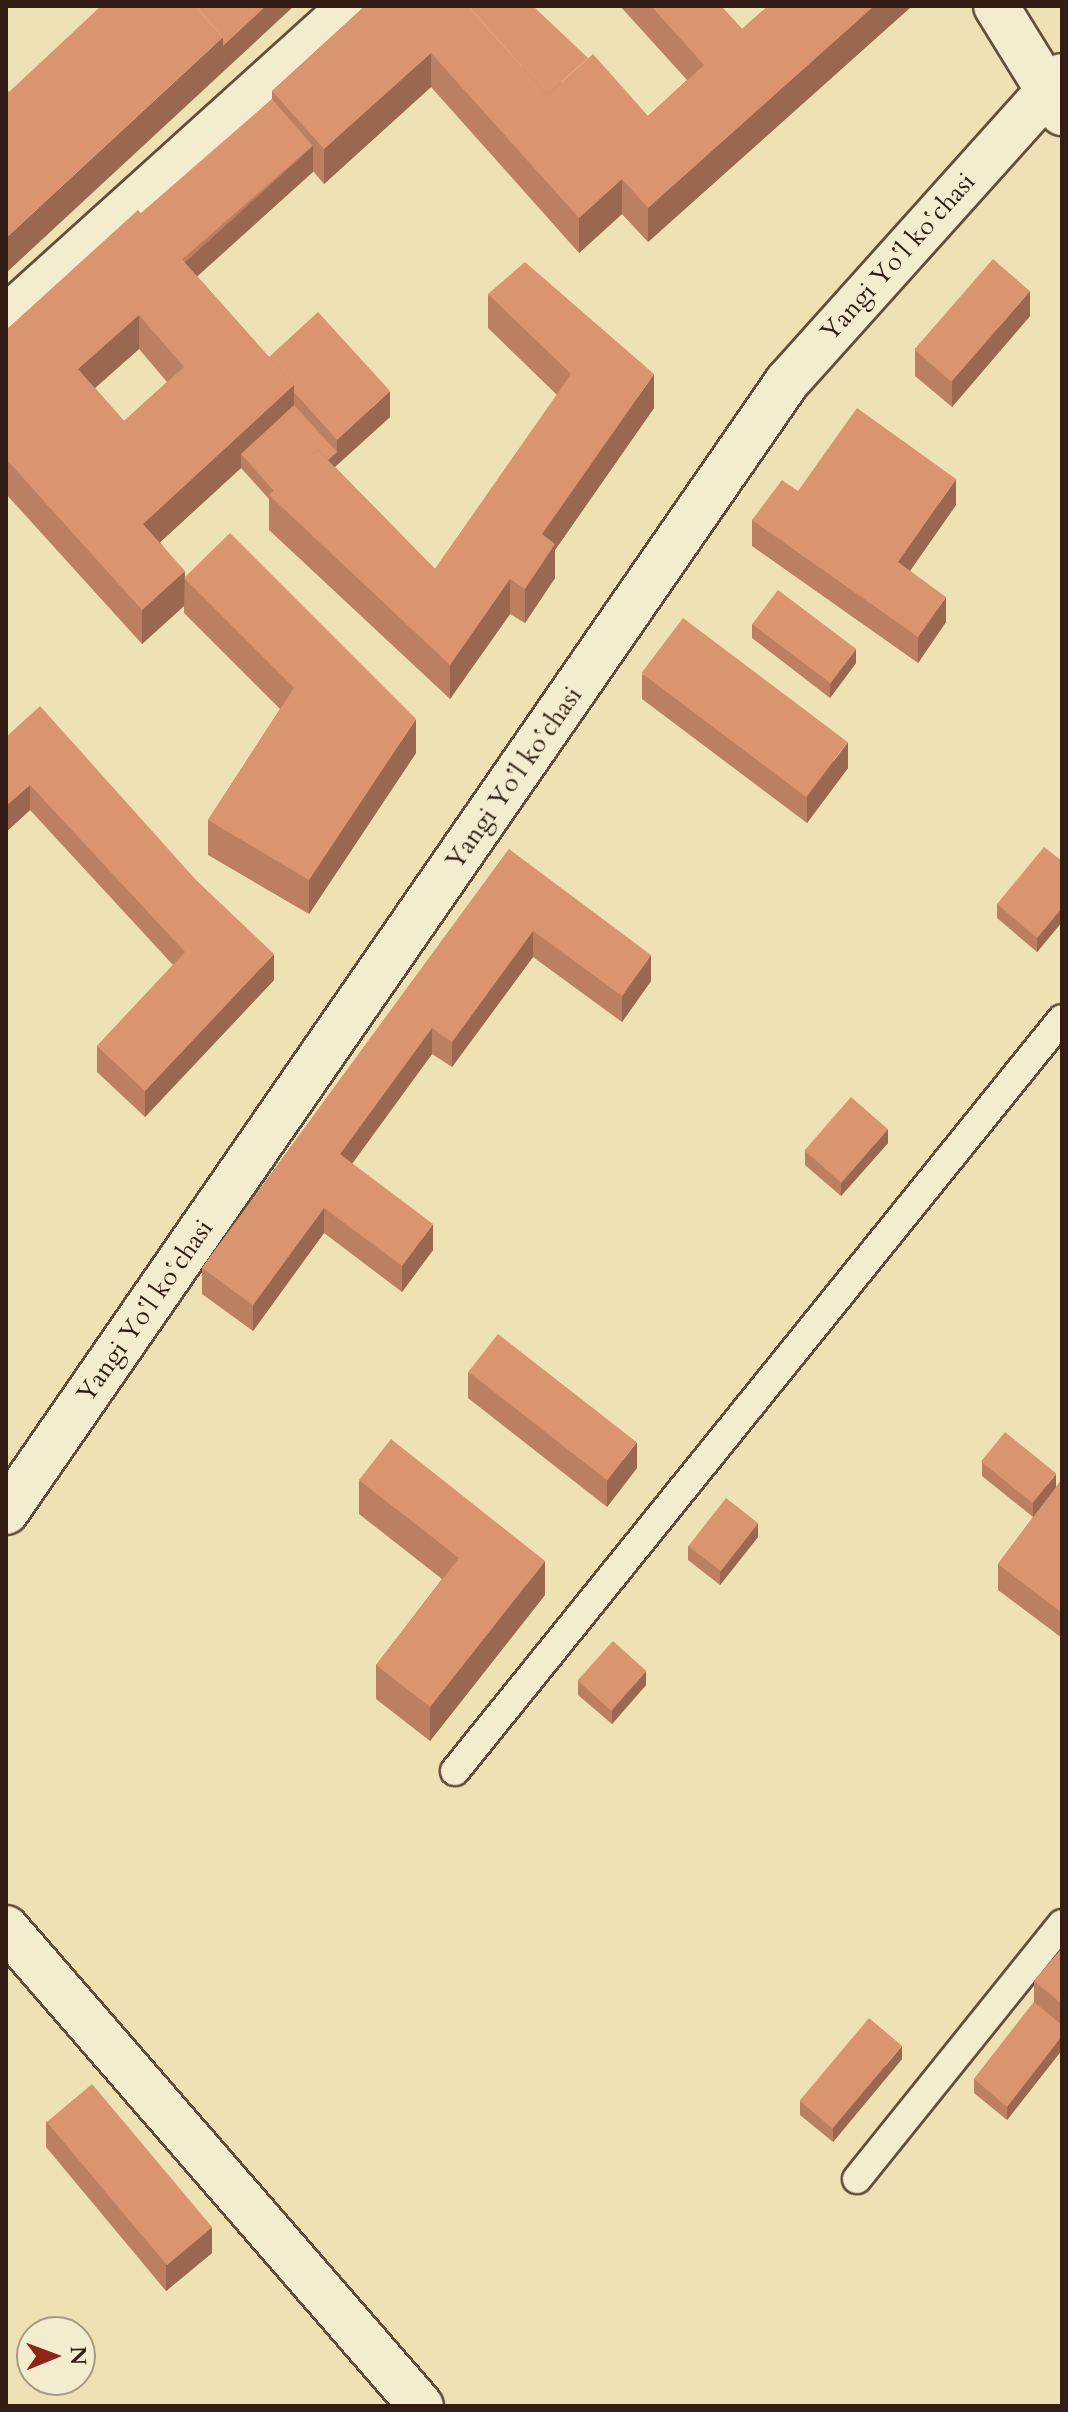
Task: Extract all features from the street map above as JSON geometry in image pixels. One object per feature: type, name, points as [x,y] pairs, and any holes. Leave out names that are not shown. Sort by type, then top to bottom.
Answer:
[{"type":"street","points":[[6,318],[351,6]]},
{"type":"street","points":[[996,6],[1058,92]]},
{"type":"street","name":"Yangi Yoʻl koʻchasi","points":[[6,1512],[787,382],[1058,92]]},
{"type":"street","points":[[6,1928],[421,2406]]},
{"type":"lane","points":[[455,1771],[1062,1019]]},
{"type":"lane","points":[[857,2179],[1062,1924]]},
{"type":"building","points":[[101,6],[195,6],[223,37],[6,238],[6,89],[9,92]]},
{"type":"building","points":[[195,6],[266,6],[223,46],[223,37]]},
{"type":"building","points":[[365,6],[468,6],[547,95],[593,54],[648,116],[704,65],[651,6],[721,6],[742,29],[768,6],[874,6],[648,208],[622,179],[579,218],[431,53],[324,149],[272,91]]},
{"type":"building","points":[[468,6],[533,6],[588,58],[547,95]]},
{"type":"building","points":[[272,99],[313,146],[181,260],[141,213]]},
{"type":"building","points":[[138,210],[294,385],[143,524],[185,571],[142,610],[6,459],[6,330]],"holes":[[[139,315],[184,367],[124,421],[78,369]]]},
{"type":"building","points":[[993,259],[1030,291],[951,382],[914,350]]},
{"type":"building","points":[[525,262],[654,374],[542,534],[555,544],[525,589],[510,579],[450,665],[269,495],[317,449],[435,569],[571,374],[488,294]]},
{"type":"building","points":[[318,312],[390,391],[337,440],[294,392],[294,385],[269,357]]},
{"type":"building","points":[[294,405],[337,452],[328,460],[317,449],[274,491],[241,454]]},
{"type":"building","points":[[857,408],[956,479],[898,562],[946,597],[918,637],[752,520],[782,480],[798,491]]},
{"type":"building","points":[[230,533],[416,719],[309,880],[208,820],[294,688],[184,578]]},
{"type":"building","points":[[778,590],[856,649],[830,683],[752,624]]},
{"type":"building","points":[[683,618],[848,742],[806,797],[641,673]]},
{"type":"building","points":[[40,706],[196,880],[274,954],[145,1091],[97,1046],[185,952],[30,785],[6,806],[6,737]]},
{"type":"building","points":[[1044,847],[1062,861],[1062,908],[1037,938],[997,904]]},
{"type":"building","points":[[509,849],[651,955],[622,996],[533,931],[452,1042],[432,1028],[340,1154],[433,1224],[402,1266],[324,1208],[253,1305],[202,1268]]},
{"type":"building","points":[[851,1097],[888,1129],[841,1183],[804,1151]]},
{"type":"building","points":[[498,1334],[637,1442],[607,1480],[468,1372]]},
{"type":"building","points":[[1005,1432],[1056,1474],[1032,1503],[981,1462]]},
{"type":"building","points":[[391,1439],[545,1561],[430,1707],[376,1665],[459,1558],[359,1480]]},
{"type":"building","points":[[1062,1479],[1062,1613],[998,1564]]},
{"type":"building","points":[[726,1498],[758,1523],[721,1571],[688,1546]]},
{"type":"building","points":[[613,1641],[646,1671],[611,1710],[578,1680]]},
{"type":"building","points":[[1062,1948],[1062,2004],[1034,1981]]},
{"type":"building","points":[[1034,2002],[1062,2025],[1062,2036],[1007,2107],[974,2079]]},
{"type":"building","points":[[869,2018],[902,2046],[833,2128],[800,2101]]},
{"type":"building","points":[[92,2084],[212,2227],[167,2265],[47,2122]]}]
